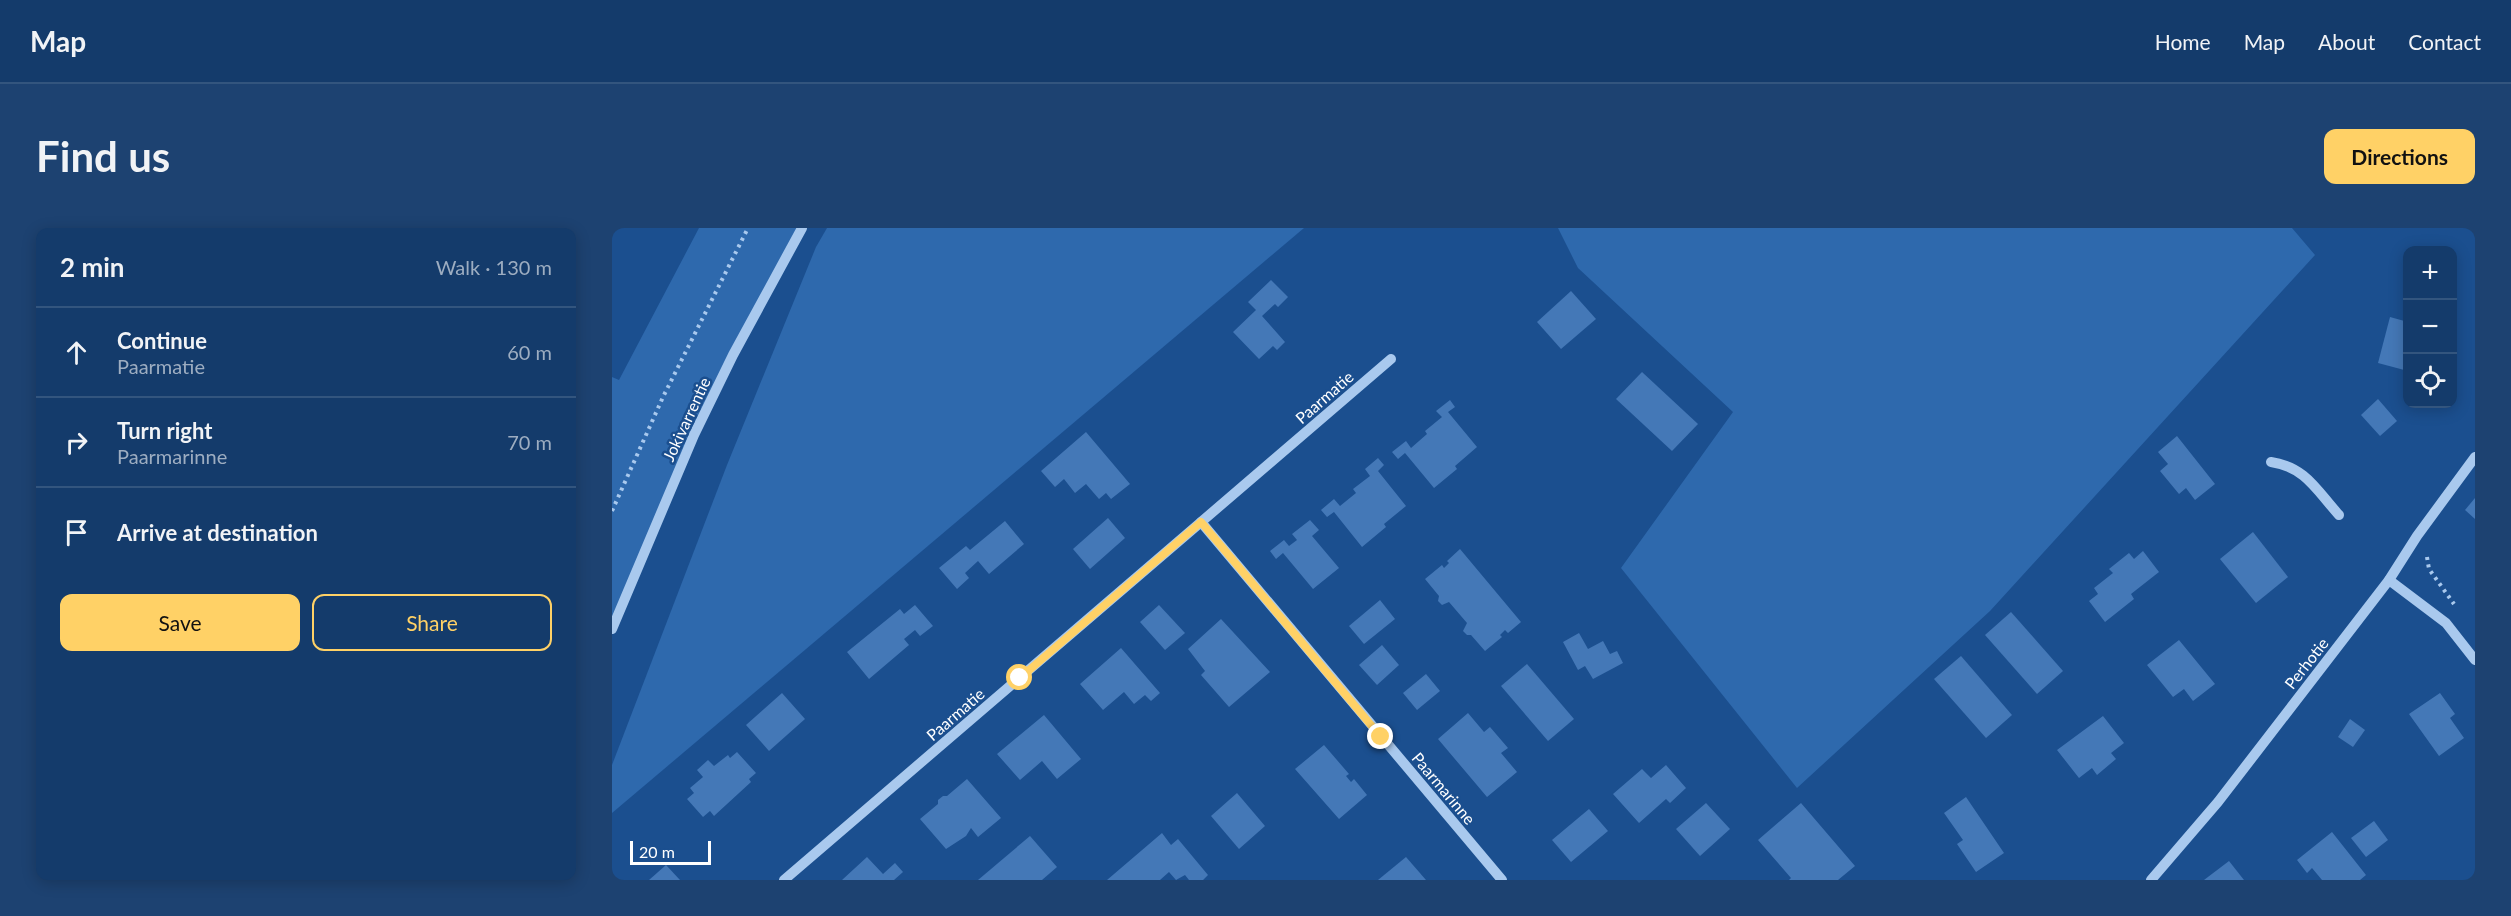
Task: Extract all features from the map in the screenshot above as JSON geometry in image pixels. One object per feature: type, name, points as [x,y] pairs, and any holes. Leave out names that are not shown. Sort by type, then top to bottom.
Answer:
[{"type":"street","name":"Jokivarrentie","points":[[612,630],[694,435],[733,355],[802,228]]},
{"type":"street","name":"Paarmatie","points":[[784,880],[1391,359]]},
{"type":"street","name":"Perhotie","points":[[2151,880],[2218,802],[2389,580],[2417,536],[2475,457]]},
{"type":"street","points":[[2271,462],[2284,464],[2302,473],[2338,516]]},
{"type":"street","name":"Paarmarinne","points":[[1201,522],[1502,880]]},
{"type":"street","points":[[2389,580],[2446,623],[2475,660]]},
{"type":"path","points":[[612,511],[663,397],[748,228]]},
{"type":"path","points":[[2427,556],[2429,569],[2456,607]]},
{"type":"shaded area","points":[[699,228],[802,228],[733,355],[612,629],[612,377],[619,380]]},
{"type":"shaded area","points":[[827,228],[1304,228],[612,813],[612,765],[727,465],[816,247]]},
{"type":"shaded area","points":[[1558,228],[2292,228],[2315,255],[1990,611],[1797,788],[1621,568],[1733,412],[1578,268]]},
{"type":"building","points":[[1271,280],[1288,297],[1278,307],[1275,304],[1262,316],[1285,342],[1277,350],[1273,346],[1259,359],[1233,332],[1256,310],[1248,302]]},
{"type":"building","points":[[1571,291],[1596,319],[1561,349],[1537,322]]},
{"type":"building","points":[[2390,317],[2403,321],[2403,370],[2378,363]]},
{"type":"building","points":[[1642,372],[1698,424],[1672,451],[1616,399]]},
{"type":"building","points":[[2378,399],[2397,421],[2380,436],[2361,415]]},
{"type":"building","points":[[1450,400],[1455,407],[1448,412],[1477,447],[1455,466],[1457,469],[1434,488],[1405,453],[1398,459],[1392,452],[1406,441],[1411,448],[1427,434],[1425,431],[1442,417],[1436,411]]},
{"type":"building","points":[[1086,432],[1130,484],[1111,499],[1106,493],[1099,499],[1086,484],[1075,493],[1064,479],[1055,487],[1041,471]]},
{"type":"building","points":[[2177,436],[2215,484],[2195,500],[2186,488],[2179,494],[2160,471],[2168,464],[2158,452]]},
{"type":"building","points":[[1378,458],[1384,465],[1378,471],[1406,506],[1384,524],[1386,527],[1362,547],[1334,512],[1327,517],[1321,510],[1334,499],[1340,506],[1356,493],[1353,489],[1370,476],[1365,469]]},
{"type":"building","points":[[2475,498],[2475,519],[2465,510]]},
{"type":"building","points":[[1108,518],[1125,538],[1090,569],[1073,549]]},
{"type":"building","points":[[1310,520],[1319,530],[1312,536],[1339,568],[1313,589],[1283,553],[1276,559],[1270,551],[1284,540],[1289,546],[1297,540],[1292,534]]},
{"type":"building","points":[[1005,521],[1024,544],[989,574],[978,561],[965,573],[969,578],[957,589],[939,568],[966,546],[970,550]]},
{"type":"building","points":[[2253,532],[2288,577],[2256,603],[2220,559]]},
{"type":"building","points":[[1460,549],[1521,622],[1508,633],[1505,630],[1500,635],[1502,637],[1485,651],[1471,635],[1463,631],[1467,623],[1449,602],[1442,605],[1438,601],[1439,596],[1425,579],[1442,565],[1444,568],[1449,563],[1447,561]]},
{"type":"building","points":[[2143,551],[2159,572],[2131,594],[2134,599],[2105,622],[2089,601],[2098,594],[2094,588],[2113,573],[2109,569],[2129,553],[2134,559]]},
{"type":"building","points":[[1380,600],[1395,619],[1364,644],[1349,626]]},
{"type":"building","points":[[915,605],[933,626],[920,636],[915,630],[904,639],[909,645],[869,679],[847,652],[900,609],[904,614]]},
{"type":"building","points":[[1159,605],[1185,633],[1165,650],[1140,622]]},
{"type":"building","points":[[2011,612],[2063,671],[2037,694],[1985,635]]},
{"type":"building","points":[[1221,619],[1270,672],[1229,707],[1201,675],[1205,671],[1188,649]]},
{"type":"building","points":[[1579,633],[1588,649],[1603,641],[1610,654],[1617,651],[1623,663],[1593,679],[1585,666],[1578,670],[1563,642]]},
{"type":"building","points":[[2179,640],[2215,684],[2193,701],[2184,689],[2173,697],[2147,665]]},
{"type":"building","points":[[1382,645],[1399,665],[1377,685],[1359,665]]},
{"type":"building","points":[[1121,648],[1160,693],[1151,701],[1145,695],[1134,704],[1124,692],[1103,710],[1080,684]]},
{"type":"building","points":[[1961,656],[2012,715],[1986,738],[1934,679]]},
{"type":"building","points":[[1527,664],[1574,719],[1548,741],[1501,686]]},
{"type":"building","points":[[1426,674],[1440,691],[1417,710],[1403,693]]},
{"type":"building","points":[[782,693],[805,719],[769,751],[746,725]]},
{"type":"building","points":[[2440,693],[2455,714],[2450,718],[2464,738],[2439,756],[2409,714]]},
{"type":"building","points":[[1468,713],[1484,732],[1490,727],[1508,748],[1501,753],[1517,772],[1487,797],[1438,739]]},
{"type":"building","points":[[1044,715],[1081,759],[1057,779],[1042,761],[1020,780],[997,754]]},
{"type":"building","points":[[2103,716],[2124,743],[2111,753],[2116,759],[2097,775],[2092,768],[2079,778],[2057,750]]},
{"type":"building","points":[[2350,719],[2365,730],[2353,747],[2338,737]]},
{"type":"building","points":[[1324,745],[1349,774],[1346,776],[1351,782],[1354,779],[1367,795],[1339,819],[1295,769]]},
{"type":"building","points":[[737,752],[756,773],[749,779],[751,782],[714,816],[710,811],[703,817],[687,799],[694,793],[690,788],[703,777],[697,770],[708,760],[714,766],[728,755],[730,758]]},
{"type":"building","points":[[1666,765],[1686,788],[1670,803],[1666,799],[1639,823],[1613,794],[1642,769],[1651,778]]},
{"type":"building","points":[[967,779],[1001,818],[978,837],[971,828],[966,836],[946,849],[920,819],[938,804],[938,800],[947,796]]},
{"type":"building","points":[[1237,793],[1265,826],[1239,849],[1211,816]]},
{"type":"building","points":[[1966,797],[2004,853],[1976,872],[1957,844],[1963,840],[1944,813]]},
{"type":"building","points":[[1706,803],[1730,829],[1700,856],[1676,829]]},
{"type":"building","points":[[1801,803],[1855,866],[1838,880],[1789,880],[1791,878],[1758,840]]},
{"type":"building","points":[[1589,809],[1608,831],[1571,862],[1552,840]]},
{"type":"building","points":[[2374,821],[2388,840],[2366,857],[2351,838]]},
{"type":"building","points":[[2332,832],[2366,875],[2360,880],[2322,880],[2312,868],[2307,873],[2297,860]]},
{"type":"building","points":[[1162,833],[1171,845],[1178,839],[1208,875],[1203,880],[1189,880],[1185,875],[1176,880],[1169,872],[1160,880],[1107,880]]},
{"type":"building","points":[[1030,836],[1057,867],[1042,880],[978,880]]},
{"type":"building","points":[[867,857],[883,874],[895,863],[903,872],[894,880],[842,880]]},
{"type":"building","points":[[1406,857],[1426,880],[1378,880]]},
{"type":"building","points":[[2229,861],[2244,880],[2204,880]]},
{"type":"building","points":[[666,865],[680,880],[649,880]]},
{"type":"route","points":[[1020,678],[1201,522],[1381,737]]}]
